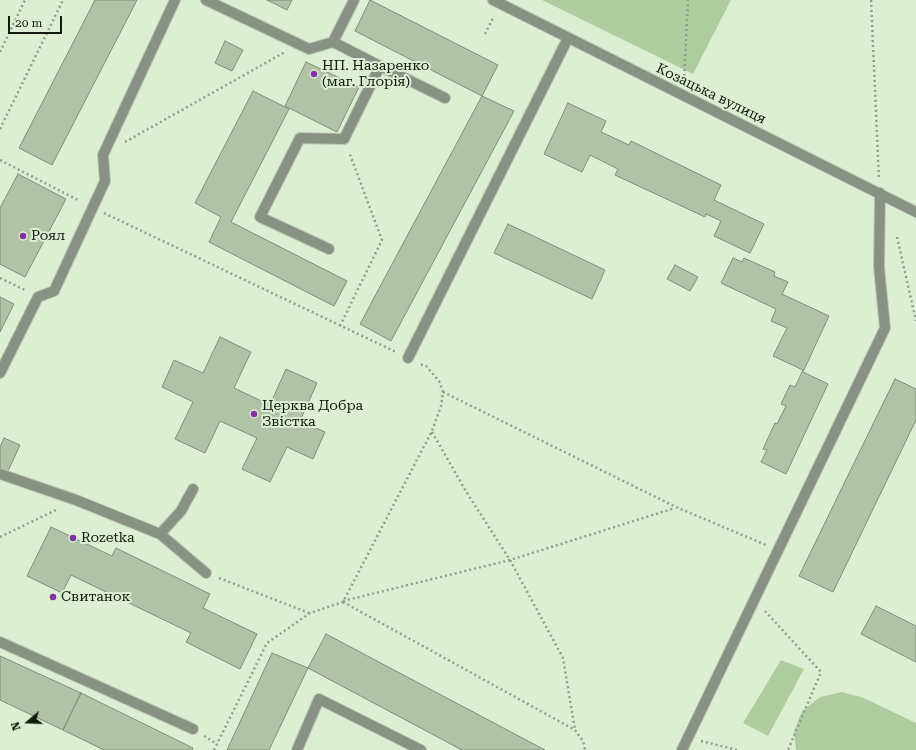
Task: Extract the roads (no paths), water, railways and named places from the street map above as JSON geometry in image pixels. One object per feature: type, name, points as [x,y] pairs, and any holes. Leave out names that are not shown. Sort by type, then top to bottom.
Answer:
[{"type":"street","points":[[0,373],[38,297],[54,291],[105,181],[103,155],[175,0]]},
{"type":"street","points":[[206,0],[309,49],[333,42],[445,98]]},
{"type":"street","points":[[333,42],[354,0]]},
{"type":"street","name":"Козацька вулиця","points":[[493,0],[916,212]]},
{"type":"street","points":[[408,358],[568,38]]},
{"type":"street","points":[[329,249],[260,217],[300,138],[344,139],[380,66]]},
{"type":"street","points":[[682,750],[885,328],[879,266],[880,193]]},
{"type":"street","points":[[0,474],[76,500],[160,534],[206,573]]},
{"type":"street","points":[[160,534],[181,511],[193,489]]},
{"type":"street","points":[[0,642],[193,729]]},
{"type":"street","points":[[297,750],[319,699],[421,750]]},
{"type":"place","name":"НП. Назаренко (маг. Глорія)","points":[[314,74]]},
{"type":"place","name":"Роял","points":[[23,236]]},
{"type":"place","name":"Церква Добра Звістка","points":[[254,414]]},
{"type":"place","name":"Rozetka","points":[[73,538]]},
{"type":"place","name":"Свитанок","points":[[53,597]]}]
